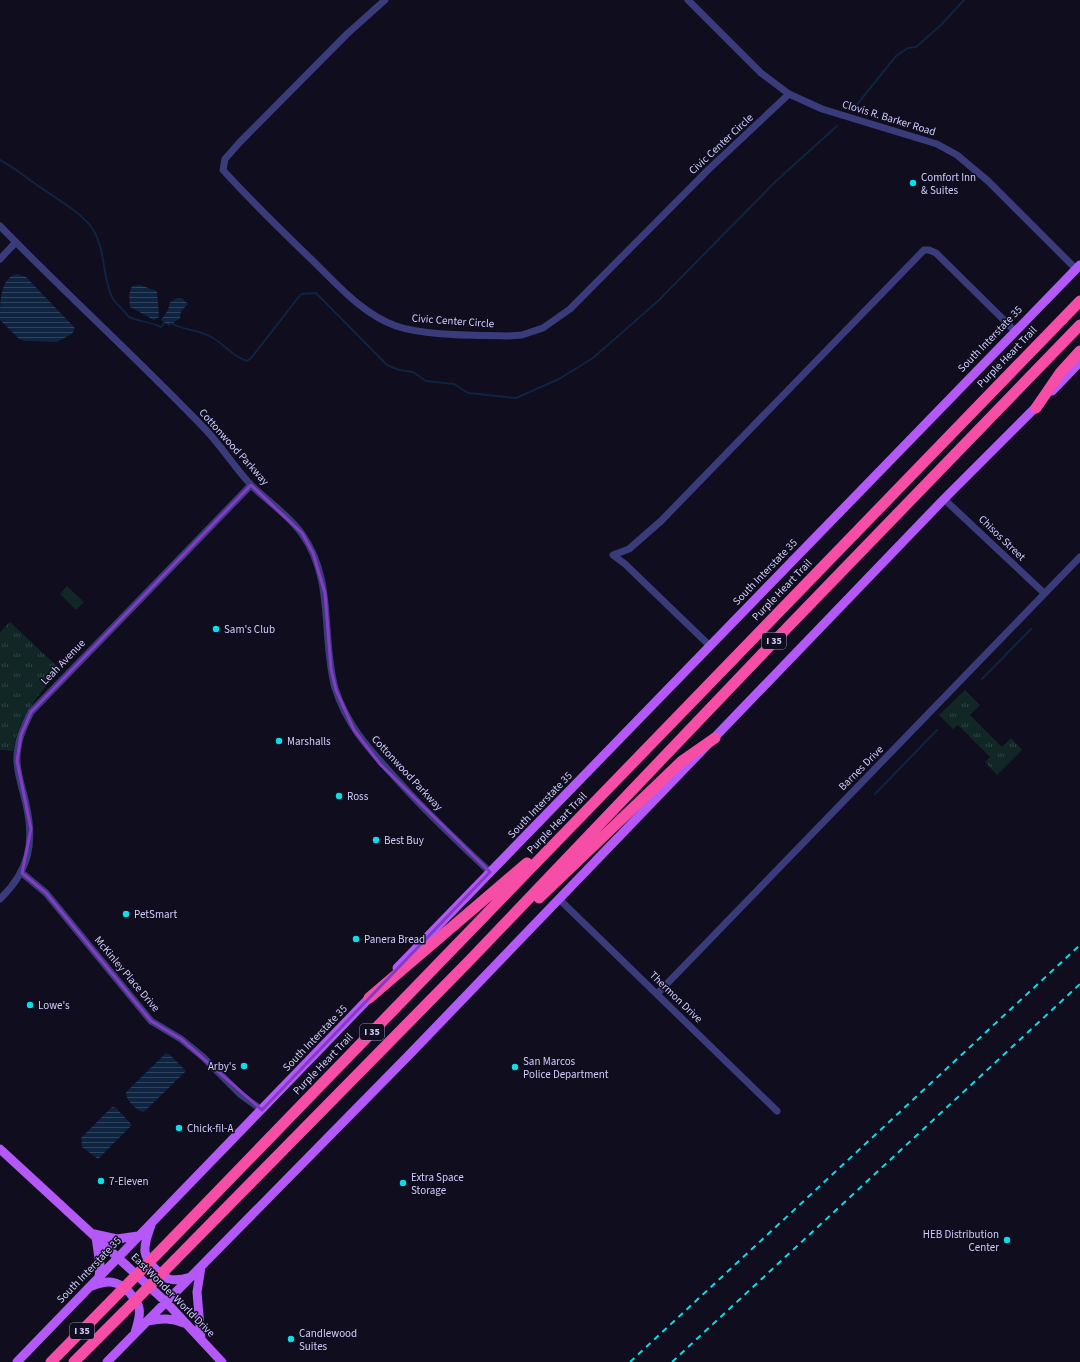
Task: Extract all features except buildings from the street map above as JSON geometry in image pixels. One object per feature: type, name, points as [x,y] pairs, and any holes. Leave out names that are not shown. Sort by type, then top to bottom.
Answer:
[{"type":"highway","name":"Purple Heart Trail","points":[[51,1362],[1080,301]]},
{"type":"highway","name":"I 35","points":[[74,1362],[470,960],[781,633],[1080,325]]},
{"type":"highway","points":[[1036,408],[1060,373],[1080,351]]},
{"type":"highway","points":[[470,960],[503,932],[682,761],[715,738]]},
{"type":"highway","points":[[369,998],[581,817]]},
{"type":"main road","name":"South Interstate 35","points":[[17,1362],[262,1110],[490,872],[1078,267]]},
{"type":"main road","points":[[107,1362],[201,1268],[560,900],[944,499],[1080,362]]},
{"type":"main road","name":"East Wonder World Drive","points":[[0,1149],[166,1302],[222,1362]]},
{"type":"main road","points":[[151,1224],[146,1240],[145,1252],[153,1267],[168,1279],[178,1280],[191,1278]]},
{"type":"main road","points":[[99,1278],[100,1263],[95,1236],[117,1238],[138,1236]]},
{"type":"main road","points":[[201,1268],[197,1292],[201,1339]]},
{"type":"main road","points":[[90,1287],[109,1281],[117,1283],[134,1297],[139,1307],[139,1316],[134,1334]]},
{"type":"main road","points":[[147,1322],[163,1318],[172,1319],[187,1325]]},
{"type":"street","name":"Civic Center Circle","points":[[385,0],[347,34],[240,142],[225,160],[223,170],[245,194],[341,289],[372,314],[395,326],[412,330],[507,336],[522,335],[543,328],[582,298],[709,169],[789,94]]},
{"type":"street","name":"Clovis R. Barker Road","points":[[688,0],[761,73],[789,94],[822,109],[937,144],[957,155],[971,165],[1078,267]]},
{"type":"street","name":"Cottonwood Parkway","points":[[0,226],[207,431],[251,484],[302,533],[313,553],[321,573],[325,593],[331,669],[336,690],[354,730],[380,764],[434,820],[490,872]]},
{"type":"street","points":[[0,260],[16,242]]},
{"type":"street","points":[[710,646],[625,564],[613,555],[629,549],[661,521],[924,250],[930,250],[936,253],[1016,331]]},
{"type":"street","name":"Leah Avenue","points":[[0,899],[22,873],[27,859],[31,829],[18,775],[18,748],[21,735],[31,712],[89,651],[170,570],[251,484]]},
{"type":"street","name":"Chisos Street","points":[[944,499],[1044,594]]},
{"type":"street","name":"Barnes Drive","points":[[657,994],[1080,557]]},
{"type":"street","name":"McKinley Place Drive","points":[[22,873],[46,893],[151,1021],[181,1039],[203,1057],[241,1095],[262,1110]]},
{"type":"street","name":"Thermon Drive","points":[[560,900],[777,1111]]},
{"type":"highlighted area","points":[[251,485],[302,533],[313,553],[325,593],[331,669],[336,690],[354,730],[380,764],[490,872],[262,1110],[181,1039],[151,1021],[46,893],[22,873],[31,829],[17,761],[21,735],[31,712]]},
{"type":"green space","points":[[67,586],[84,602],[76,610],[60,594]]},
{"type":"green space","points":[[10,622],[60,669],[30,707],[20,727],[13,751],[0,750],[0,632]]},
{"type":"green space","points":[[965,690],[980,705],[970,715],[1002,747],[1011,738],[1022,750],[997,775],[985,762],[990,757],[958,725],[953,729],[939,715]]},
{"type":"water","points":[[17,274],[26,277],[75,328],[72,334],[57,342],[25,341],[19,339],[0,320],[0,306],[4,285],[11,276]]},
{"type":"water","points":[[140,285],[157,291],[159,317],[154,320],[130,307],[129,295],[132,286]]},
{"type":"water","points":[[177,298],[182,298],[188,304],[181,311],[180,318],[169,326],[161,320],[168,310],[170,302]]},
{"type":"water","points":[[166,1053],[169,1054],[186,1071],[146,1110],[143,1112],[140,1111],[129,1101],[126,1092]]},
{"type":"water","points":[[112,1107],[116,1108],[132,1125],[98,1159],[82,1147],[81,1138]]},
{"type":"waterway","points":[[855,107],[896,56],[908,48],[916,47],[941,25],[964,0]]},
{"type":"waterway","points":[[171,323],[176,326],[208,335],[237,357],[247,361],[252,357],[301,294],[316,293],[387,365],[399,370],[413,372],[426,381],[454,384],[468,393],[516,398],[559,379],[593,358],[658,301],[776,181],[837,126]]},
{"type":"waterway","points":[[0,160],[74,210],[89,224],[98,239],[107,282],[113,299],[129,317],[161,327],[164,324],[164,321]]},
{"type":"waterway","points":[[982,679],[1031,629]]},
{"type":"waterway","points":[[875,794],[937,730]]},
{"type":"railway","points":[[630,1362],[1080,945]]},
{"type":"railway","points":[[672,1362],[1080,984]]},
{"type":"place","name":"Comfort Inn & Suites","points":[[913,183]]},
{"type":"place","name":"Sam's Club","points":[[216,629]]},
{"type":"place","name":"Marshalls","points":[[279,741]]},
{"type":"place","name":"Ross","points":[[339,796]]},
{"type":"place","name":"Best Buy","points":[[376,840]]},
{"type":"place","name":"PetSmart","points":[[126,914]]},
{"type":"place","name":"Panera Bread","points":[[356,939]]},
{"type":"place","name":"Lowe's","points":[[30,1005]]},
{"type":"place","name":"Arby's","points":[[244,1066]]},
{"type":"place","name":"San Marcos Police Department","points":[[515,1067]]},
{"type":"place","name":"Chick-fil-A","points":[[179,1128]]},
{"type":"place","name":"7-Eleven","points":[[101,1181]]},
{"type":"place","name":"Extra Space Storage","points":[[403,1183]]},
{"type":"place","name":"HEB Distribution Center","points":[[1007,1240]]},
{"type":"place","name":"Candlewood Suites","points":[[291,1339]]}]
